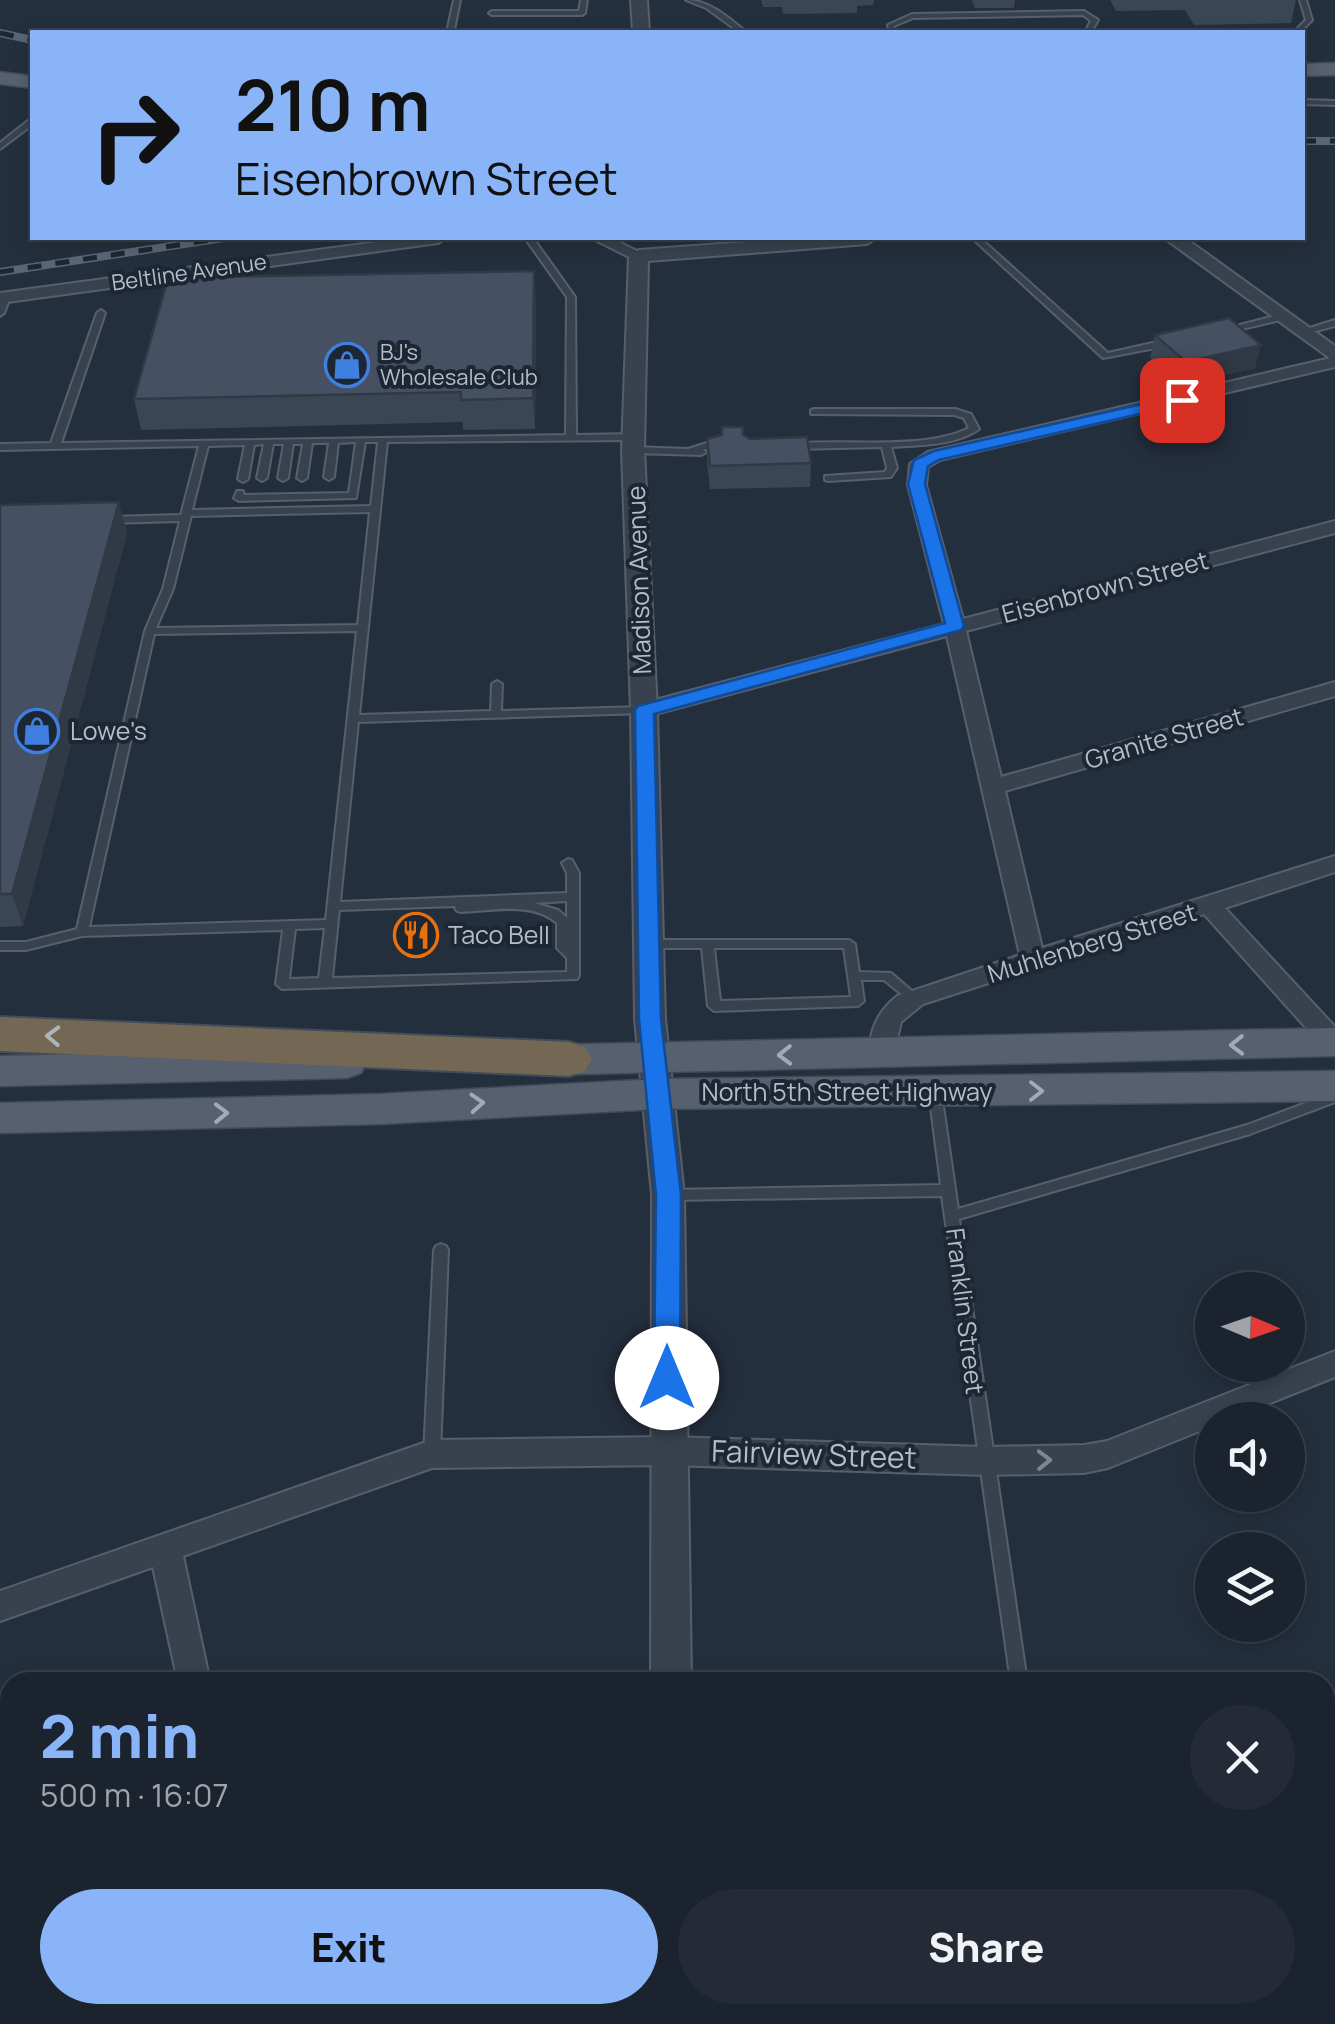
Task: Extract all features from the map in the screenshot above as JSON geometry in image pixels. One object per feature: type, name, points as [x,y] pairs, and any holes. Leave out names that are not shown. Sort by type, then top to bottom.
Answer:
[{"type":"highway","points":[[0,1034],[570,1059]]},
{"type":"main road","points":[[1305,70],[1335,69]]},
{"type":"main road","points":[[0,80],[30,82]]},
{"type":"main road","points":[[0,93],[30,92]]},
{"type":"main road","name":"North 5th Street Highway","points":[[0,1118],[380,1110],[657,1076],[883,1054],[1335,1043]]},
{"type":"main road","name":"North 5th Street Highway","points":[[0,1070],[570,1059],[657,1076],[935,1092],[1335,1086]]},
{"type":"street","points":[[639,0],[641,30]]},
{"type":"street","name":"Beltline Avenue","points":[[2,303],[425,240]]},
{"type":"street","points":[[603,240],[639,256],[842,240]]},
{"type":"street","points":[[1176,240],[1335,359]]},
{"type":"street","name":"Madison Avenue","points":[[639,256],[634,443],[649,944],[668,1195],[666,1450],[672,1672]]},
{"type":"street","points":[[1033,962],[955,626],[916,484],[920,464],[934,456],[1335,359]]},
{"type":"street","name":"Eisenbrown Street","points":[[644,710],[1335,527]]},
{"type":"street","name":"Granite Street","points":[[992,787],[1335,689]]},
{"type":"street","name":"Muhlenberg Street","points":[[914,998],[1335,864]]},
{"type":"street","points":[[1210,906],[1335,1043]]},
{"type":"street","points":[[883,1054],[885,1026],[891,1014],[914,998]]},
{"type":"street","name":"Fairview Street","points":[[0,1606],[432,1454],[666,1450],[986,1461],[1084,1459],[1108,1454],[1335,1364]]},
{"type":"street","points":[[166,1548],[192,1672]]},
{"type":"lane","points":[[450,30],[457,0]]},
{"type":"lane","points":[[489,30],[494,0]]},
{"type":"lane","points":[[492,13],[582,14],[584,0]]},
{"type":"lane","points":[[689,0],[708,7],[739,30]]},
{"type":"lane","points":[[1299,30],[1310,12],[1304,0]]},
{"type":"lane","points":[[892,30],[895,20],[912,16],[1084,13],[1095,20],[1089,30]]},
{"type":"lane","points":[[1305,102],[1335,104]]},
{"type":"lane","points":[[0,147],[30,124]]},
{"type":"lane","points":[[530,240],[571,297],[571,436]]},
{"type":"lane","points":[[978,240],[1106,356],[1177,340]]},
{"type":"lane","points":[[55,446],[100,314]]},
{"type":"lane","points":[[1213,332],[1282,317]]},
{"type":"lane","points":[[1301,332],[1335,323]]},
{"type":"lane","points":[[787,446],[886,444],[963,437],[974,429],[968,416],[954,412],[814,412]]},
{"type":"lane","points":[[0,447],[571,436],[715,454]]},
{"type":"lane","points":[[325,983],[383,439]]},
{"type":"lane","points":[[329,477],[334,440]]},
{"type":"lane","points":[[240,493],[239,498],[353,496],[362,440]]},
{"type":"lane","points":[[283,478],[289,441]]},
{"type":"lane","points":[[302,478],[308,441]]},
{"type":"lane","points":[[692,450],[732,441]]},
{"type":"lane","points":[[243,479],[250,442]]},
{"type":"lane","points":[[262,478],[269,442]]},
{"type":"lane","points":[[82,932],[150,632],[168,590],[204,443]]},
{"type":"lane","points":[[828,478],[888,476],[892,468],[886,444]]},
{"type":"lane","points":[[314,510],[322,495]]},
{"type":"lane","points":[[92,520],[375,509]]},
{"type":"lane","points":[[150,632],[363,628]]},
{"type":"lane","points":[[496,713],[497,684]]},
{"type":"lane","points":[[352,720],[644,710]]},
{"type":"lane","points":[[290,926],[282,984],[573,976],[572,872],[568,864]]},
{"type":"lane","points":[[334,906],[573,897]]},
{"type":"lane","points":[[356,906],[389,910],[541,907],[555,911],[563,920],[563,948],[573,957]]},
{"type":"lane","points":[[0,946],[26,946],[82,932],[332,924]]},
{"type":"lane","points":[[649,944],[849,944],[858,1001],[714,1006],[708,946]]},
{"type":"lane","points":[[853,976],[886,976],[914,998]]},
{"type":"lane","points":[[935,1092],[952,1216]]},
{"type":"lane","name":"Franklin Street","points":[[1018,1672],[952,1216],[1250,1129],[1335,1097]]},
{"type":"lane","points":[[668,1195],[948,1190]]},
{"type":"lane","points":[[432,1454],[440,1250]]},
{"type":"building","name":"BJ's Wholesale Club","points":[[534,271],[533,398],[461,400],[461,392],[134,399],[168,278]]},
{"type":"building","points":[[1229,318],[1261,345],[1186,362],[1155,335]]},
{"type":"building","points":[[722,427],[743,427],[743,435],[751,439],[807,437],[811,463],[710,466],[707,439],[722,435]]},
{"type":"building","name":"Lowe's","points":[[119,502],[12,894],[0,894],[0,505]]},
{"type":"railway","points":[[0,33],[30,40]]},
{"type":"railway","points":[[1305,141],[1335,141]]},
{"type":"railway","points":[[0,272],[211,240]]},
{"type":"place","name":"BJ's Wholesale Club","points":[[347,365]]},
{"type":"place","name":"Lowe's","points":[[37,731]]},
{"type":"place","name":"Taco Bell","points":[[416,935]]},
{"type":"route","points":[[667,1378],[667,1165],[650,1019],[644,710],[955,626],[916,484],[920,464],[934,456],[1182,400]]}]
